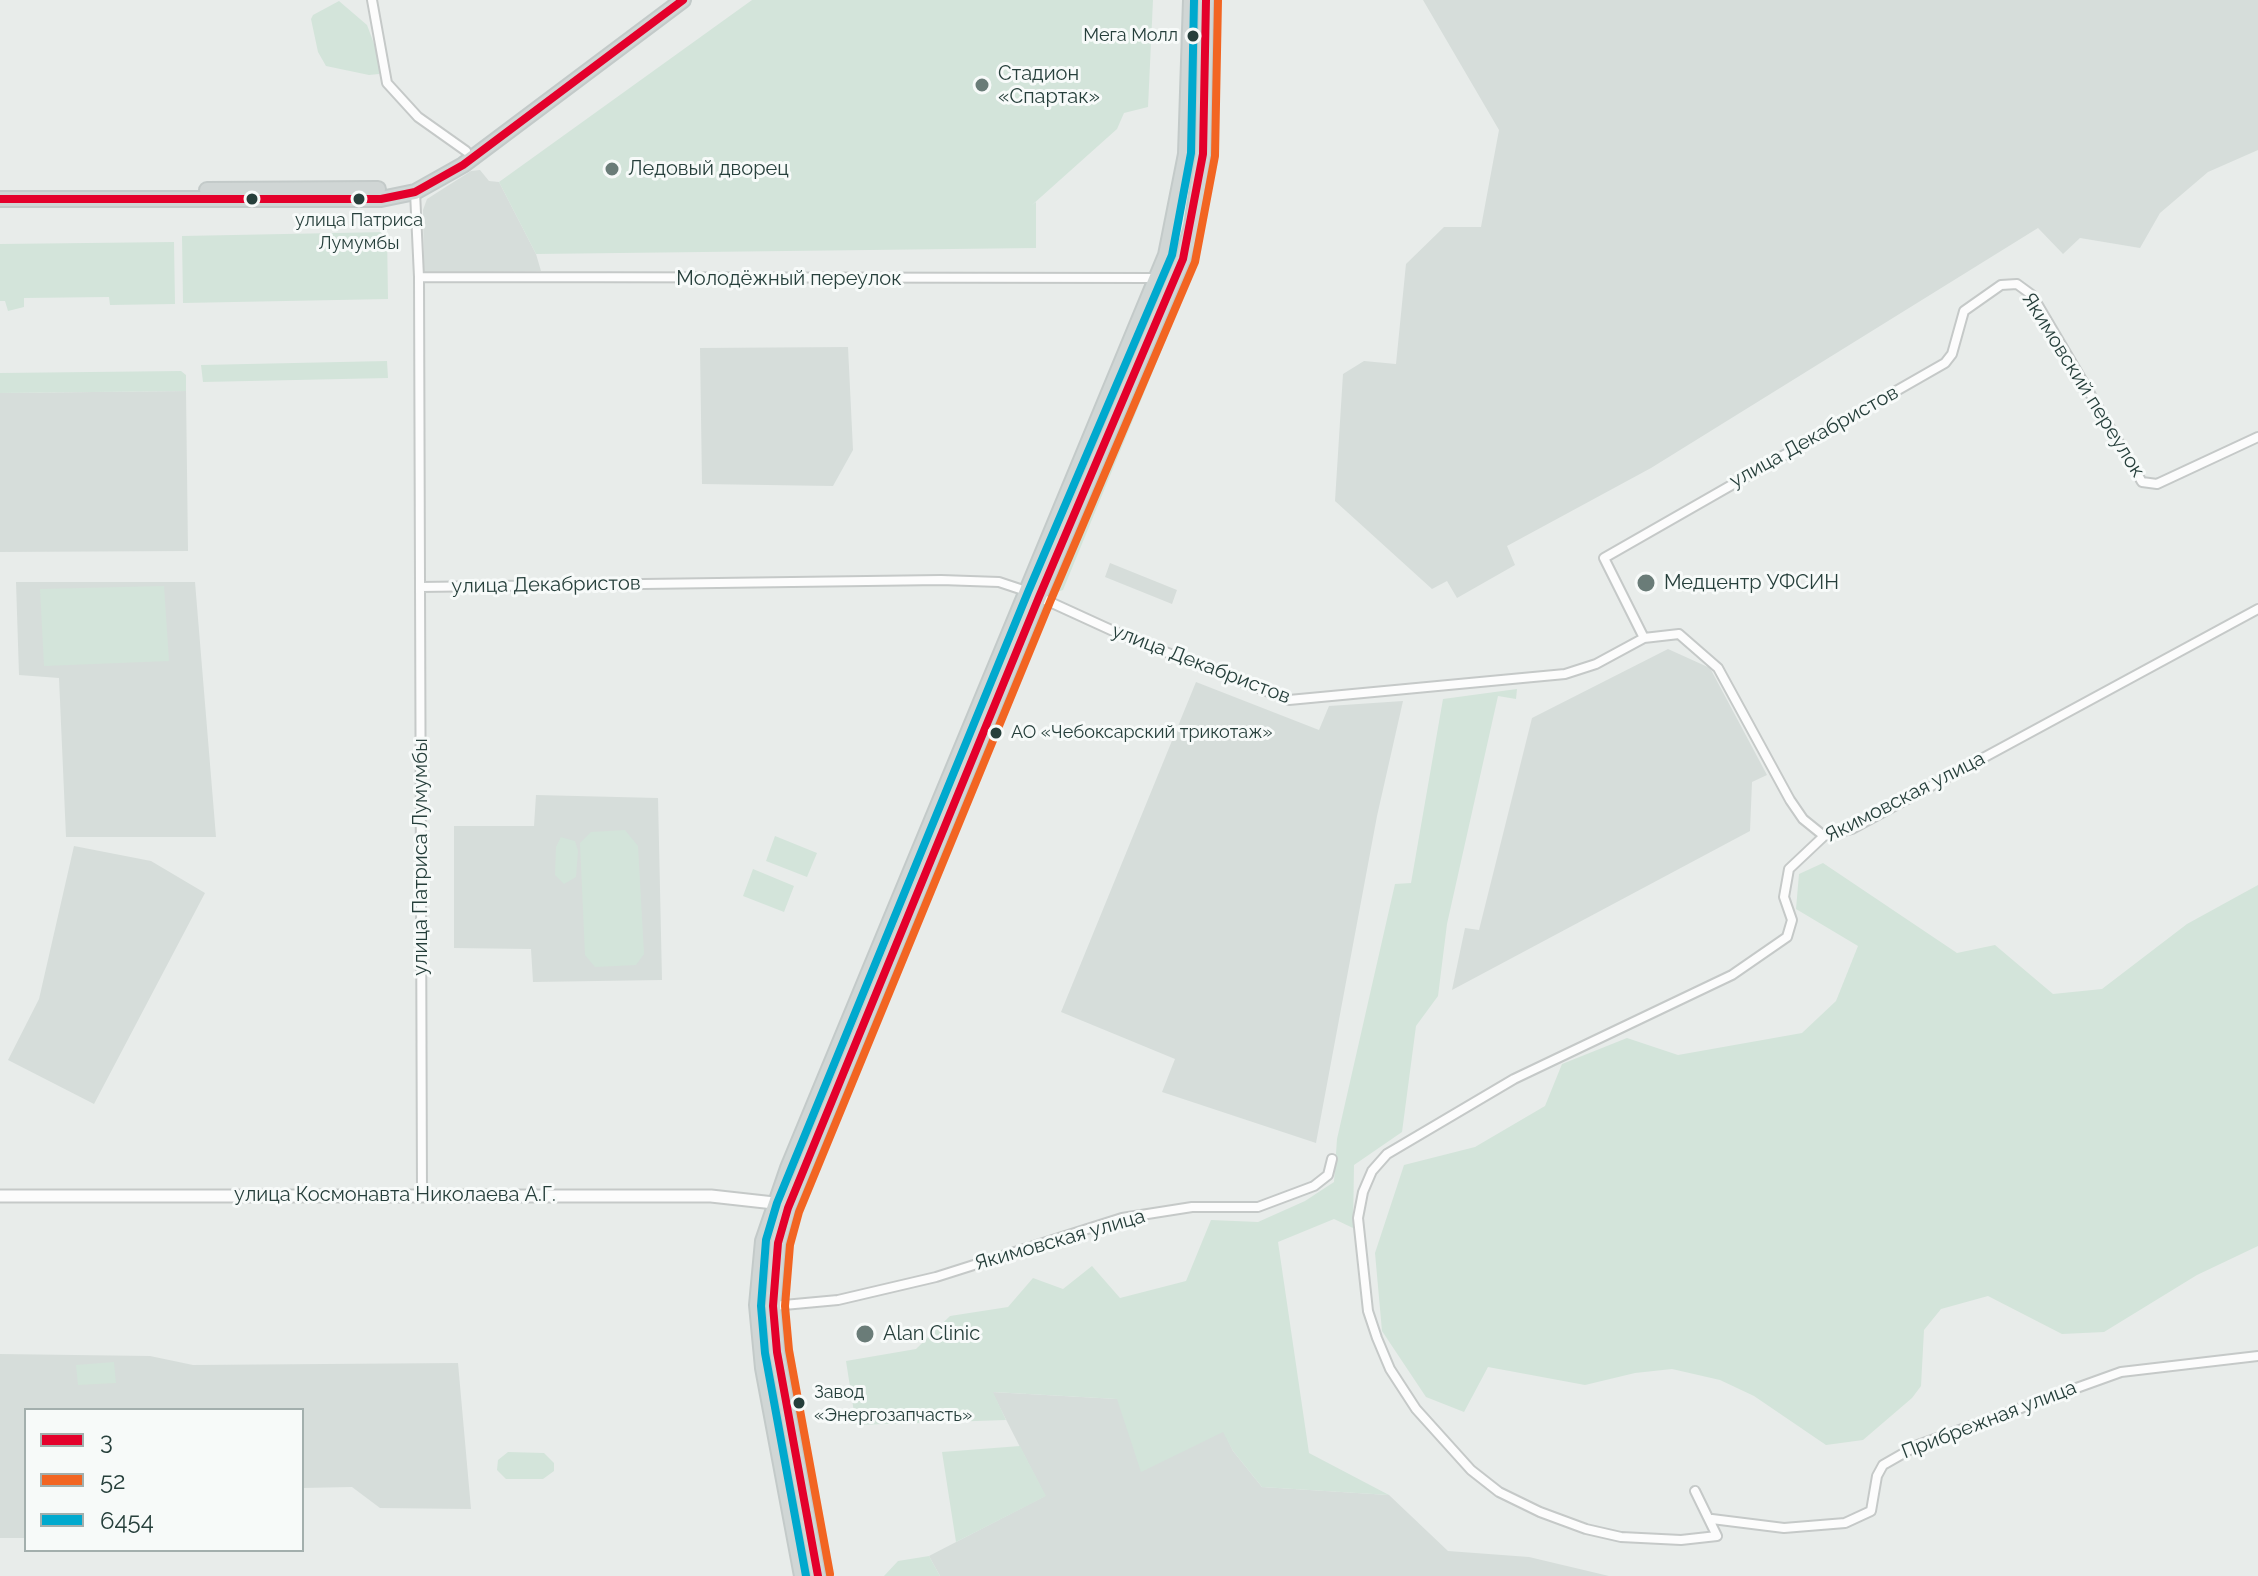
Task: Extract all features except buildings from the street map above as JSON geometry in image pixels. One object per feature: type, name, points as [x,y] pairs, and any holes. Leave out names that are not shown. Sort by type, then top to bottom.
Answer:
[{"type":"main road","points":[[0,199],[381,199],[463,165],[667,0]]},
{"type":"main road","points":[[0,190],[414,187],[683,0]]},
{"type":"main road","points":[[802,1576],[763,1368],[757,1305],[763,1241],[781,1206],[1033,594],[1158,278],[1174,223],[1186,154],[1191,0]]},
{"type":"main road","points":[[1033,594],[1167,302],[1192,226],[1203,154],[1206,0]]},
{"type":"main road","points":[[781,1206],[774,1265],[773,1306],[777,1352],[818,1576]]},
{"type":"street","points":[[372,0],[387,83],[418,117],[466,151]]},
{"type":"street","name":"улица Патриса Лумумбы","points":[[414,187],[419,277],[422,1195]]},
{"type":"street","name":"Молодёжный переулок","points":[[419,277],[1158,278]]},
{"type":"street","name":"Якимовский переулок","points":[[1945,363],[1952,354],[1964,311],[1971,303],[2001,285],[2017,284],[2040,308],[2142,482],[2157,484],[2258,437]]},
{"type":"street","name":"улица Декабристов","points":[[420,587],[941,580],[999,582],[1033,594],[1122,635],[1289,700],[1506,682],[1578,671],[1644,638],[1604,558],[1945,363]]},
{"type":"street","name":"Якимовская улица","points":[[1712,1519],[1717,1536],[1681,1540],[1621,1537],[1586,1529],[1540,1512],[1499,1492],[1471,1470],[1416,1409],[1390,1369],[1368,1311],[1358,1218],[1363,1192],[1372,1171],[1387,1154],[1514,1079],[1732,975],[1787,937],[1792,920],[1784,897],[1789,869],[1824,836],[1852,829],[2258,609]]},
{"type":"street","points":[[1644,638],[1679,634],[1709,657],[1730,686],[1790,800],[1803,819],[1824,836]]},
{"type":"street","name":"Якимовская улица","points":[[773,1306],[838,1300],[936,1277],[1122,1218],[1192,1207],[1258,1207],[1314,1186],[1328,1175],[1332,1159]]},
{"type":"street","name":"улица Космонавта Николаева А.Г.","points":[[0,1196],[711,1196],[781,1206]]},
{"type":"street","name":"Прибрежная улица","points":[[1712,1519],[1784,1528],[1845,1523],[1871,1511],[1883,1465],[1918,1445],[2121,1372],[2258,1356]]},
{"type":"street","points":[[1695,1491],[1712,1519]]},
{"type":"shaded area","points":[[1423,0],[2258,0],[2258,150],[2208,172],[2160,213],[2140,248],[2080,238],[2063,254],[2038,228],[1651,468],[1507,546],[1515,565],[1457,598],[1447,581],[1432,589],[1335,501],[1343,374],[1364,361],[1396,364],[1406,264],[1444,227],[1481,227],[1499,130]]},
{"type":"shaded area","points":[[480,170],[489,181],[499,182],[536,254],[541,271],[424,273],[423,210],[427,199],[471,171]]},
{"type":"shaded area","points":[[848,347],[853,450],[833,486],[702,484],[700,348]]},
{"type":"shaded area","points":[[186,391],[188,551],[0,552],[0,393]]},
{"type":"shaded area","points":[[1110,563],[1177,590],[1172,604],[1105,577]]},
{"type":"shaded area","points":[[16,582],[195,582],[216,837],[66,837],[59,678],[19,675]]},
{"type":"shaded area","points":[[1668,649],[1710,668],[1767,775],[1752,782],[1750,831],[1452,990],[1465,928],[1479,930],[1532,718]]},
{"type":"shaded area","points":[[1196,682],[1319,730],[1329,706],[1403,701],[1377,816],[1316,1143],[1162,1092],[1175,1059],[1061,1012]]},
{"type":"shaded area","points":[[536,795],[658,798],[662,980],[533,982],[531,949],[454,948],[454,826],[534,826]]},
{"type":"shaded area","points":[[74,846],[151,861],[205,893],[94,1104],[8,1060],[39,999]]},
{"type":"shaded area","points":[[0,1354],[150,1356],[193,1365],[458,1363],[471,1509],[380,1508],[352,1487],[304,1488],[304,1408],[24,1408],[24,1538],[0,1538]]},
{"type":"shaded area","points":[[992,1392],[1118,1399],[1224,1432],[1233,1451],[1262,1487],[1389,1495],[1448,1551],[1529,1557],[1609,1576],[940,1576],[929,1556],[1045,1496]]},
{"type":"green space","points":[[752,0],[1153,0],[1148,107],[1124,113],[1117,129],[1032,205],[1036,202],[1036,248],[536,254],[499,182]]},
{"type":"green space","points":[[339,1],[367,25],[382,65],[379,74],[369,75],[326,66],[318,52],[311,19]]},
{"type":"green space","points":[[387,232],[388,299],[183,303],[182,236]]},
{"type":"green space","points":[[174,242],[175,304],[110,305],[109,297],[24,298],[24,307],[8,311],[5,301],[0,301],[0,244]]},
{"type":"green space","points":[[1171,316],[1174,320],[1063,590],[1057,592],[1054,586],[1163,321]]},
{"type":"green space","points":[[387,361],[388,378],[203,382],[201,365]]},
{"type":"green space","points":[[181,371],[186,375],[186,391],[0,393],[0,373]]},
{"type":"green space","points":[[164,586],[169,661],[44,666],[40,589]]},
{"type":"green space","points":[[1517,689],[1516,699],[1498,696],[1447,924],[1438,996],[1416,1026],[1402,1132],[1354,1165],[1353,1228],[1334,1219],[1278,1242],[1309,1453],[1389,1495],[1262,1487],[1233,1451],[1223,1432],[1141,1472],[1117,1399],[993,1392],[1006,1420],[856,1425],[846,1361],[916,1349],[950,1316],[1008,1307],[1033,1278],[1063,1289],[1092,1266],[1120,1298],[1186,1281],[1211,1220],[1258,1222],[1305,1201],[1334,1182],[1337,1139],[1395,884],[1411,883],[1443,699]]},
{"type":"green space","points":[[625,830],[638,846],[644,954],[636,965],[595,967],[585,955],[580,843],[591,832]]},
{"type":"green space","points":[[775,836],[817,853],[807,877],[766,861]]},
{"type":"green space","points":[[561,837],[575,841],[578,851],[576,877],[564,884],[555,875],[556,847]]},
{"type":"green space","points":[[1823,863],[1957,953],[1995,945],[2053,994],[2102,989],[2187,924],[2258,885],[2258,1246],[2197,1275],[2104,1332],[2062,1334],[1988,1296],[1941,1309],[1924,1330],[1921,1386],[1912,1398],[1863,1440],[1826,1445],[1754,1396],[1720,1380],[1672,1369],[1635,1373],[1585,1385],[1488,1367],[1464,1412],[1426,1397],[1382,1331],[1375,1253],[1404,1165],[1475,1147],[1545,1106],[1562,1064],[1627,1038],[1678,1055],[1802,1033],[1836,1001],[1858,946],[1796,909],[1799,874]]},
{"type":"green space","points":[[753,869],[794,886],[784,912],[743,896]]},
{"type":"green space","points":[[114,1362],[116,1383],[78,1385],[76,1365]]},
{"type":"green space","points":[[1020,1446],[1046,1496],[956,1542],[942,1452]]},
{"type":"green space","points":[[508,1452],[544,1453],[554,1463],[554,1471],[543,1479],[506,1479],[497,1470],[498,1460]]},
{"type":"green space","points":[[929,1556],[940,1576],[884,1576],[898,1561]]},
{"type":"transit line","name":"3","points":[[0,199],[381,199],[415,192],[463,165],[683,0]]},
{"type":"transit line","name":"6454","points":[[806,1576],[765,1353],[761,1306],[766,1240],[777,1203],[1028,592],[1172,255],[1191,153],[1194,0]]},
{"type":"transit line","name":"3","points":[[818,1576],[777,1352],[773,1306],[778,1243],[788,1208],[1039,597],[1183,259],[1203,154],[1206,0]]},
{"type":"transit line","name":"52","points":[[830,1574],[789,1350],[785,1306],[790,1245],[799,1212],[1050,602],[1195,262],[1215,156],[1218,0]]},
{"type":"place","name":"Мега Молл","points":[[1193,36]]},
{"type":"place","name":"Стадион «Спартак»","points":[[982,85]]},
{"type":"place","name":"Ледовый дворец","points":[[612,169]]},
{"type":"place","name":"улица Патриса Лумумбы","points":[[359,199]]},
{"type":"place","name":"Медцентр УФСИН","points":[[1646,583]]},
{"type":"place","name":"АО «Чебоксарский трикотаж»","points":[[996,733]]},
{"type":"place","name":"Alan Clinic","points":[[865,1334]]},
{"type":"place","name":"Завод «Энергозапчасть»","points":[[799,1403]]}]
